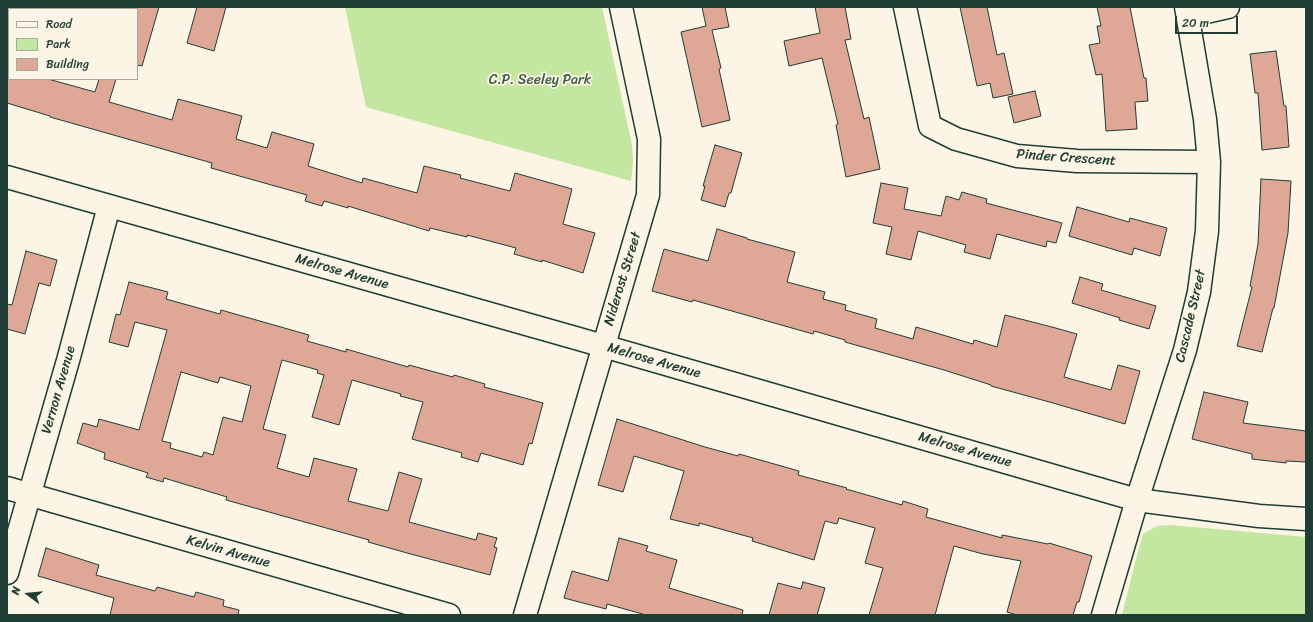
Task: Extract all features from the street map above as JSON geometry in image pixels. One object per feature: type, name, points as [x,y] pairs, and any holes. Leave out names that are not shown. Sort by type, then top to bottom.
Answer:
[{"type":"street","name":"Niderost Street","points":[[525,615],[648,195],[649,139],[620,7]]},
{"type":"street","name":"Pinder Crescent","points":[[904,7],[930,126],[956,138],[1017,156],[1077,161],[1209,162]]},
{"type":"street","points":[[1187,12],[1228,7]]},
{"type":"street","name":"Cascade Street","points":[[1103,615],[1137,500],[1185,350],[1199,292],[1207,231],[1209,162],[1205,119],[1187,12]]},
{"type":"street","name":"Melrose Avenue","points":[[7,177],[603,346],[1137,500],[1259,516],[1306,519]]},
{"type":"street","name":"Vernon Avenue","points":[[7,573],[110,206]]},
{"type":"street","name":"Kelvin Avenue","points":[[7,488],[449,615]]},
{"type":"green space","name":"C.P. Seeley Park","points":[[345,7],[602,7],[632,145],[633,162],[631,181],[366,107]]},
{"type":"green space","points":[[1170,525],[1306,537],[1306,615],[1122,615],[1143,534],[1157,526]]},
{"type":"building","points":[[159,7],[142,66],[138,65],[137,8]]},
{"type":"building","points":[[197,7],[226,7],[214,51],[187,43]]},
{"type":"building","points":[[702,7],[725,7],[729,27],[712,30],[721,68],[719,69],[730,120],[702,127],[681,32],[706,26]]},
{"type":"building","points":[[815,7],[845,7],[851,39],[845,40],[864,119],[869,117],[880,169],[846,177],[836,125],[838,124],[822,58],[789,66],[784,41],[820,33]]},
{"type":"building","points":[[960,7],[987,7],[997,55],[1004,53],[1013,94],[993,98],[990,83],[977,86]]},
{"type":"building","points":[[1097,7],[1130,7],[1144,78],[1146,78],[1148,101],[1135,102],[1137,129],[1106,131],[1102,74],[1096,75],[1089,45],[1100,43],[1097,26],[1101,26]]},
{"type":"building","points":[[1276,51],[1284,106],[1286,106],[1289,147],[1262,150],[1258,93],[1255,93],[1250,54]]},
{"type":"building","points":[[7,79],[52,80],[95,92],[99,80],[116,80],[109,102],[172,120],[178,99],[242,116],[236,139],[267,148],[272,132],[314,144],[308,166],[362,183],[363,178],[417,193],[424,166],[461,175],[460,178],[510,191],[515,173],[572,189],[563,224],[595,233],[583,273],[542,260],[542,262],[514,254],[516,248],[467,235],[467,237],[430,228],[429,231],[348,206],[348,208],[324,201],[322,206],[305,201],[307,195],[211,168],[212,163],[50,117],[7,103]]},
{"type":"building","points":[[1035,91],[1041,116],[1014,123],[1008,97]]},
{"type":"building","points":[[715,145],[742,153],[731,193],[729,193],[725,207],[701,200],[705,186],[703,186]]},
{"type":"building","points":[[1261,179],[1291,181],[1288,233],[1274,308],[1262,352],[1237,346],[1252,287],[1250,286],[1258,244]]},
{"type":"building","points":[[881,183],[908,188],[904,209],[941,216],[946,196],[959,200],[962,192],[987,199],[986,203],[1062,223],[1056,243],[1047,241],[1046,247],[997,234],[990,259],[964,252],[966,245],[918,231],[911,260],[886,254],[892,227],[873,223]]},
{"type":"building","points":[[1077,207],[1129,222],[1130,218],[1167,228],[1160,256],[1134,248],[1132,255],[1069,236]]},
{"type":"building","points":[[717,229],[795,252],[787,282],[825,292],[823,299],[846,305],[845,310],[877,319],[875,328],[913,339],[916,327],[973,344],[974,340],[997,347],[1005,315],[1077,334],[1064,377],[1111,390],[1118,365],[1140,371],[1125,424],[991,386],[944,370],[845,342],[845,340],[814,331],[813,334],[693,300],[692,302],[652,291],[664,249],[708,261]]},
{"type":"building","points":[[26,251],[57,260],[50,286],[39,283],[25,334],[7,329],[7,304],[12,305]]},
{"type":"building","points":[[1080,277],[1103,284],[1101,290],[1156,306],[1149,329],[1072,303]]},
{"type":"building","points":[[129,282],[168,292],[166,299],[220,314],[221,310],[309,335],[307,341],[346,352],[346,349],[408,367],[409,365],[453,377],[454,375],[485,384],[484,387],[543,403],[532,444],[529,443],[523,465],[481,453],[478,462],[461,457],[462,453],[412,439],[423,402],[352,380],[339,425],[312,417],[324,375],[317,373],[318,370],[282,360],[263,429],[286,435],[277,468],[309,477],[314,458],[357,469],[348,501],[388,511],[399,472],[422,479],[409,522],[476,540],[478,533],[497,538],[494,547],[497,548],[490,575],[368,542],[369,540],[226,500],[227,497],[164,478],[163,482],[146,477],[148,473],[104,459],[105,453],[77,443],[83,423],[97,427],[99,419],[139,430],[167,330],[135,322],[128,347],[109,342],[116,314],[120,315]],"holes":[[[181,372],[218,383],[220,377],[251,386],[242,422],[223,417],[213,455],[204,452],[202,457],[170,448],[171,443],[162,441]]]},
{"type":"building","points":[[1204,392],[1248,402],[1243,423],[1306,431],[1306,462],[1286,461],[1286,463],[1252,459],[1252,454],[1192,439]]},
{"type":"building","points":[[617,419],[705,447],[738,456],[739,454],[799,471],[798,475],[847,488],[846,489],[902,505],[903,501],[928,509],[926,517],[1002,538],[1002,535],[1049,543],[1092,556],[1079,602],[1077,602],[1073,615],[1017,615],[1007,612],[1021,561],[983,554],[954,546],[935,615],[869,615],[883,568],[865,563],[875,528],[839,518],[837,524],[825,521],[814,560],[752,541],[753,538],[699,523],[699,526],[670,519],[684,471],[634,456],[623,492],[598,485]]},
{"type":"building","points":[[619,538],[648,546],[646,551],[677,560],[669,588],[743,610],[742,615],[646,615],[607,604],[606,609],[564,598],[572,571],[608,581]]},
{"type":"building","points":[[46,548],[99,565],[96,575],[155,591],[157,587],[194,597],[196,592],[224,600],[223,606],[239,610],[238,615],[110,615],[114,598],[38,576]]},
{"type":"building","points":[[803,582],[825,588],[817,615],[769,615],[778,583],[801,589]]}]
